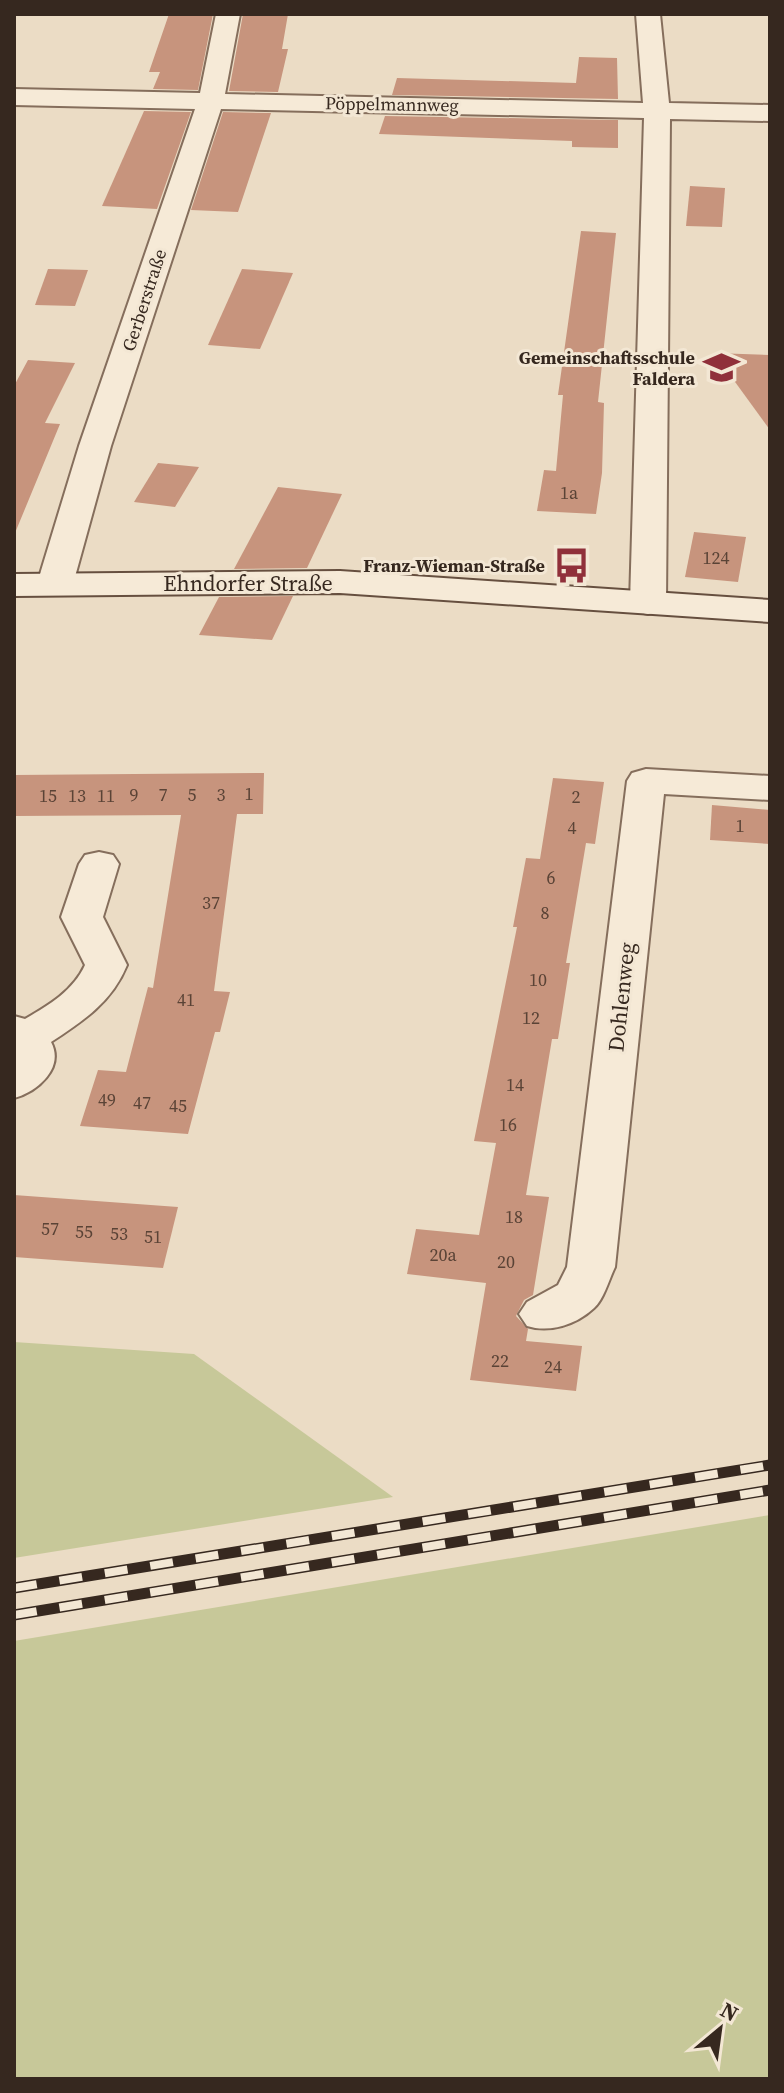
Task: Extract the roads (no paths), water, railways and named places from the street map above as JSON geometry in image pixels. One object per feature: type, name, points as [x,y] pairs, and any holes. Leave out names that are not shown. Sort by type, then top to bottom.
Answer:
[{"type":"street","name":"Gerberstraße","points":[[55,584],[95,449],[211,100],[228,14]]},
{"type":"street","points":[[648,14],[657,111],[648,603]]},
{"type":"street","name":"Pöppelmannweg","points":[[14,97],[770,113]]},
{"type":"street","name":"Ehndorfer Straße","points":[[14,585],[340,582],[770,611]]},
{"type":"street","name":"Dohlenweg","points":[[544,1314],[577,1296],[591,1267],[646,781],[770,788]]},
{"type":"street","points":[[14,1084],[26,1075],[34,1062],[33,1049],[20,1034],[91,992],[102,976],[106,965],[82,917],[99,864]]},
{"type":"railway","points":[[14,1588],[770,1465]]},
{"type":"railway","points":[[14,1615],[770,1490]]},
{"type":"place","name":"Gemeinschaftsschule Faldera","points":[[721,367]]},
{"type":"place","name":"Franz-Wieman-Straße","points":[[571,565]]}]
